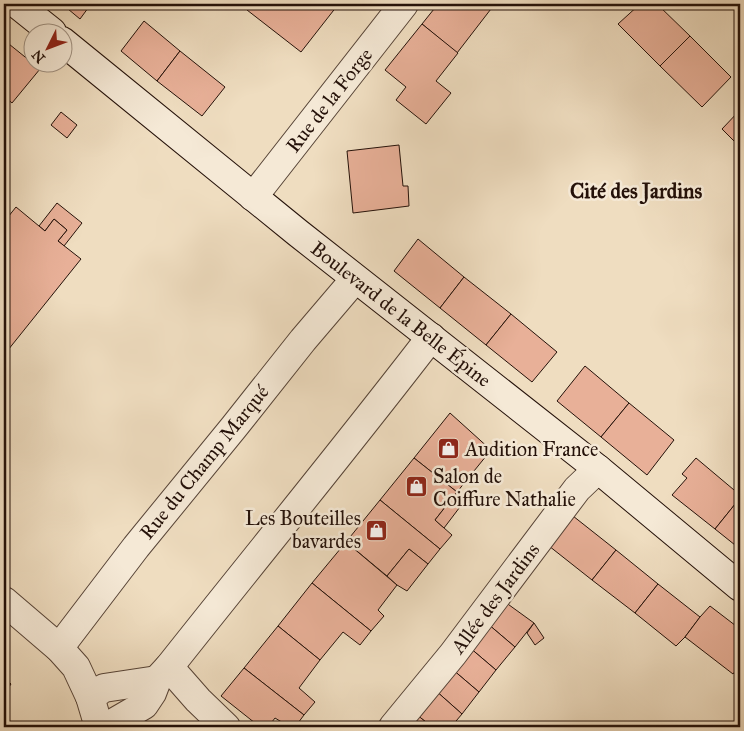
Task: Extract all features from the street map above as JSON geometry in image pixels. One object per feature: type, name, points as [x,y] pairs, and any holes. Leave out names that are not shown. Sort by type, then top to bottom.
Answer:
[{"type":"street","points":[[17,4],[40,22]]},
{"type":"street","name":"Rue de la Forge","points":[[253,197],[404,4]]},
{"type":"street","name":"Boulevard de la Belle Épine","points":[[72,49],[355,279],[598,468],[740,587]]},
{"type":"street","name":"Rue du Champ Marqué","points":[[59,648],[136,547],[298,345],[355,279]]},
{"type":"street","points":[[106,727],[144,705],[163,673],[431,337]]},
{"type":"street","name":"Allée des Jardins","points":[[393,727],[453,654],[578,490],[598,468]]},
{"type":"street","points":[[4,601],[59,648],[76,667],[90,697],[99,727]]},
{"type":"street","points":[[90,697],[104,688],[163,673]]},
{"type":"street","points":[[163,673],[198,700],[226,727]]},
{"type":"building","points":[[62,4],[91,4],[80,19]]},
{"type":"building","points":[[252,4],[334,4],[337,6],[301,52],[247,10]]},
{"type":"building","points":[[334,4],[345,4],[341,9]]},
{"type":"building","points":[[438,4],[494,5],[457,53],[422,24]]},
{"type":"building","points":[[640,4],[657,4],[690,36],[660,66],[618,24]]},
{"type":"building","points":[[144,21],[180,51],[157,81],[121,51]]},
{"type":"building","points":[[422,24],[458,53],[436,81],[451,93],[426,124],[396,100],[406,87],[385,70]]},
{"type":"building","points":[[690,36],[731,77],[702,107],[660,66]]},
{"type":"building","points":[[4,40],[22,54],[22,72],[38,72],[12,103],[4,96]]},
{"type":"building","points":[[180,51],[225,87],[202,116],[157,81]]},
{"type":"building","points":[[740,110],[740,147],[722,129]]},
{"type":"building","points":[[61,112],[77,125],[67,138],[51,125]]},
{"type":"building","points":[[399,145],[403,186],[408,186],[409,206],[353,213],[347,151]]},
{"type":"building","points":[[57,203],[82,223],[64,246],[58,241],[67,230],[54,219],[45,231],[39,226]]},
{"type":"building","points":[[16,207],[45,231],[54,219],[67,230],[58,241],[81,259],[4,355],[4,222]]},
{"type":"building","points":[[418,239],[464,277],[440,308],[394,271]]},
{"type":"building","points":[[464,277],[511,314],[486,345],[440,308]]},
{"type":"building","points":[[511,314],[557,352],[532,382],[486,345]]},
{"type":"building","points":[[585,366],[629,403],[601,437],[557,401]]},
{"type":"building","points":[[629,403],[674,440],[647,475],[601,437]]},
{"type":"building","points":[[450,413],[491,450],[457,492],[414,458]]},
{"type":"building","points":[[414,458],[457,492],[435,520],[452,535],[440,549],[380,500]]},
{"type":"building","points":[[696,458],[740,495],[740,498],[715,529],[672,495],[687,478],[682,474]]},
{"type":"building","points":[[457,492],[466,499],[444,528],[435,520]]},
{"type":"building","points":[[740,498],[740,549],[715,529]]},
{"type":"building","points":[[380,500],[440,549],[428,564],[409,549],[387,576],[346,542]]},
{"type":"building","points":[[573,516],[616,550],[592,580],[549,546]]},
{"type":"building","points":[[346,542],[397,585],[378,610],[384,616],[371,631],[312,583]]},
{"type":"building","points":[[409,549],[428,564],[407,591],[387,576]]},
{"type":"building","points":[[616,550],[658,584],[635,613],[592,580]]},
{"type":"building","points":[[312,583],[371,631],[360,645],[343,632],[320,660],[278,626]]},
{"type":"building","points":[[658,584],[700,617],[676,646],[635,613]]},
{"type":"building","points":[[505,602],[534,623],[515,647],[488,624]]},
{"type":"building","points":[[710,606],[740,629],[740,665],[733,674],[685,637]]},
{"type":"building","points":[[534,623],[544,638],[535,645],[527,633]]},
{"type":"building","points":[[488,624],[515,647],[496,670],[469,647]]},
{"type":"building","points":[[278,626],[320,660],[299,688],[315,702],[304,715],[244,668]]},
{"type":"building","points":[[469,647],[496,670],[479,692],[452,669]]},
{"type":"building","points":[[244,668],[304,715],[295,727],[290,727],[275,718],[268,727],[260,727],[221,696]]},
{"type":"building","points":[[452,669],[479,692],[462,714],[435,690]]},
{"type":"building","points":[[4,677],[11,684],[4,694]]},
{"type":"building","points":[[435,690],[462,714],[451,727],[432,727],[416,714]]},
{"type":"building","points":[[416,714],[432,727],[405,727]]},
{"type":"building","points":[[4,716],[12,727],[4,727]]},
{"type":"place","name":"Audition France","points":[[449,449]]},
{"type":"place","name":"Salon de Coiffure Nathalie","points":[[417,487]]},
{"type":"place","name":"Les Bouteilles bavardes","points":[[377,530]]},
{"type":"district","name":"Cité des Jardins","points":[[636,191]]}]
